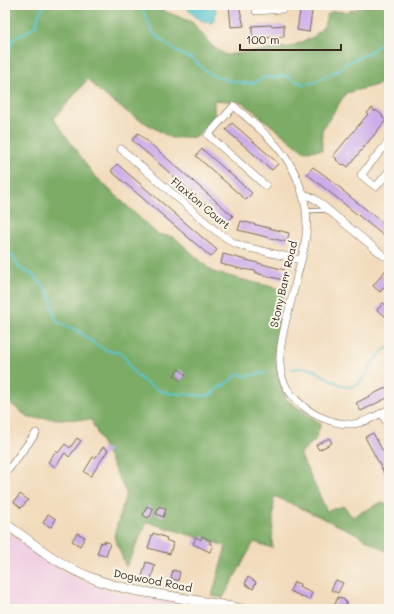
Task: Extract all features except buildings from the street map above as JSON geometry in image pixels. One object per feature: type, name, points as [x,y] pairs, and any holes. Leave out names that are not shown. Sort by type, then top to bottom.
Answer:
[{"type":"street","points":[[256,5],[256,11],[283,9],[284,5]]},
{"type":"street","name":"Stony Barr Road","points":[[266,186],[208,135],[234,106],[272,140],[292,166],[302,193],[306,211],[305,245],[283,331],[281,345],[280,367],[286,387],[292,397],[302,406],[335,423],[347,425],[363,422],[389,409]]},
{"type":"street","points":[[389,141],[361,175],[376,187],[389,171]]},
{"type":"street","name":"Flaxton Court","points":[[121,149],[216,231],[234,243],[301,260]]},
{"type":"street","points":[[302,193],[315,199],[384,256]]},
{"type":"street","points":[[382,413],[389,427]]},
{"type":"street","points":[[5,474],[36,433]]},
{"type":"street","name":"Dogwood Road","points":[[5,523],[56,560],[72,570],[91,578],[120,588],[235,608]]},
{"type":"lane","points":[[306,211],[329,210]]},
{"type":"shaded area","points":[[5,530],[60,569],[77,578],[105,589],[131,596],[213,609],[5,609]]},
{"type":"green space","points":[[5,5],[162,5],[164,11],[192,22],[212,46],[226,55],[290,47],[313,37],[324,26],[327,15],[334,11],[347,12],[365,6],[382,5],[389,11],[389,83],[346,93],[322,130],[322,150],[303,151],[242,102],[214,100],[214,117],[197,137],[171,138],[130,114],[100,92],[88,79],[54,119],[93,174],[157,234],[174,237],[213,272],[284,290],[275,358],[286,399],[321,424],[315,440],[300,454],[327,511],[344,506],[352,517],[380,503],[389,504],[389,553],[355,533],[274,496],[272,548],[254,542],[223,598],[212,596],[226,546],[147,522],[126,567],[114,536],[126,493],[91,420],[29,418],[6,400]]},
{"type":"water","points":[[186,5],[215,5],[216,14],[213,22],[210,23],[199,19]]},
{"type":"waterway","points":[[5,60],[13,39],[27,32],[36,25],[40,11],[44,5]]},
{"type":"waterway","points":[[141,5],[154,34],[181,54],[191,58],[210,74],[230,81],[243,83],[254,83],[267,77],[275,78],[282,76],[289,77],[304,84],[315,82],[341,69],[345,64],[369,53],[383,42],[389,42]]},
{"type":"waterway","points":[[5,248],[14,258],[19,268],[33,275],[48,292],[57,322],[80,332],[96,345],[105,350],[120,353],[126,359],[134,373],[158,390],[169,393],[205,396],[212,394],[218,388],[225,385],[235,376],[240,374],[245,376],[266,373]]},
{"type":"waterway","points":[[292,369],[311,369],[344,386],[355,386],[367,373],[374,360],[389,347]]}]
